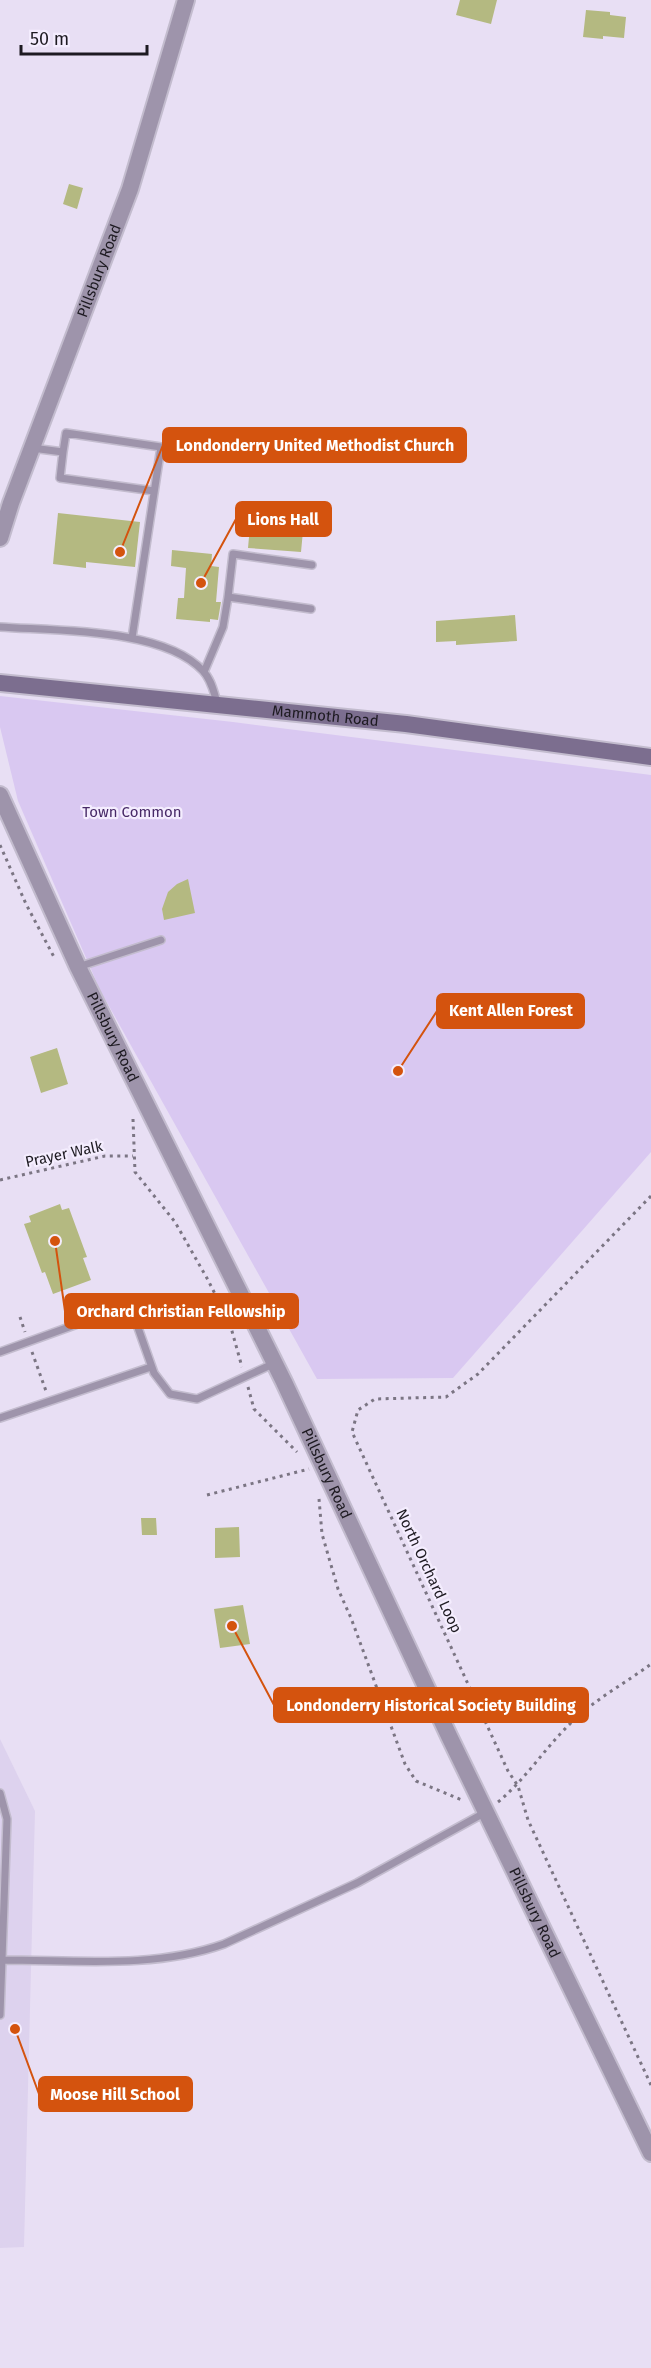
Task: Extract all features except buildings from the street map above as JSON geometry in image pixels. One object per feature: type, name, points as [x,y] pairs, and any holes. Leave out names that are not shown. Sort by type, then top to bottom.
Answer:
[{"type":"main road","name":"Mammoth Road","points":[[0,683],[406,724],[651,757]]},
{"type":"street","name":"Pillsbury Road","points":[[0,538],[130,189],[186,0]]},
{"type":"street","name":"Pillsbury Road","points":[[0,795],[78,968],[275,1363],[314,1466],[486,1812],[651,2153]]},
{"type":"lane","points":[[132,638],[154,491],[160,447],[66,433],[60,478],[154,491]]},
{"type":"lane","points":[[32,448],[63,452]]},
{"type":"lane","points":[[204,672],[224,627],[233,554],[312,565]]},
{"type":"lane","points":[[228,597],[311,609]]},
{"type":"lane","points":[[0,627],[132,638],[155,643],[188,659],[204,672],[218,705]]},
{"type":"lane","points":[[78,968],[161,940]]},
{"type":"lane","points":[[0,1352],[129,1305],[151,1367],[170,1394],[196,1399],[275,1363]]},
{"type":"lane","points":[[0,1418],[151,1367]]},
{"type":"lane","points":[[0,1793],[7,1820],[2,1893],[3,1960],[0,2015]]},
{"type":"lane","points":[[3,1960],[140,1960],[203,1952],[357,1882],[486,1812]]},
{"type":"path","points":[[0,845],[26,904],[58,964]]},
{"type":"path","points":[[131,1112],[135,1123],[133,1156],[135,1172],[175,1222],[208,1280],[230,1324],[254,1409],[300,1454]]},
{"type":"path","name":"Prayer Walk","points":[[0,1180],[105,1156],[133,1156]]},
{"type":"path","name":"North Orchard Loop","points":[[651,1196],[478,1374],[446,1397],[375,1399],[358,1410],[352,1432],[508,1771],[518,1786],[528,1820],[651,2085]]},
{"type":"path","points":[[20,1317],[26,1334]]},
{"type":"path","points":[[32,1350],[50,1401]]},
{"type":"path","points":[[303,1462],[314,1466]]},
{"type":"path","points":[[207,1495],[314,1466]]},
{"type":"path","points":[[315,1489],[319,1499],[322,1534],[338,1589],[405,1764],[416,1781],[486,1812],[518,1786],[548,1747],[574,1719],[651,1664]]},
{"type":"shaded area","points":[[0,1739],[35,1811],[24,2247],[0,2248]]},
{"type":"green space","name":"Town Common","points":[[0,696],[233,722],[651,775],[651,1152],[453,1378],[317,1379],[100,990],[18,801],[0,727]]},
{"type":"place","name":"Londonderry United Methodist Church","points":[[120,552]]},
{"type":"place","name":"Lions Hall","points":[[201,583]]},
{"type":"place","name":"Kent Allen Forest","points":[[398,1071]]},
{"type":"place","name":"Orchard Christian Fellowship","points":[[55,1241]]},
{"type":"place","name":"Londonderry Historical Society Building","points":[[232,1626]]},
{"type":"place","name":"Moose Hill School","points":[[15,2029]]}]
